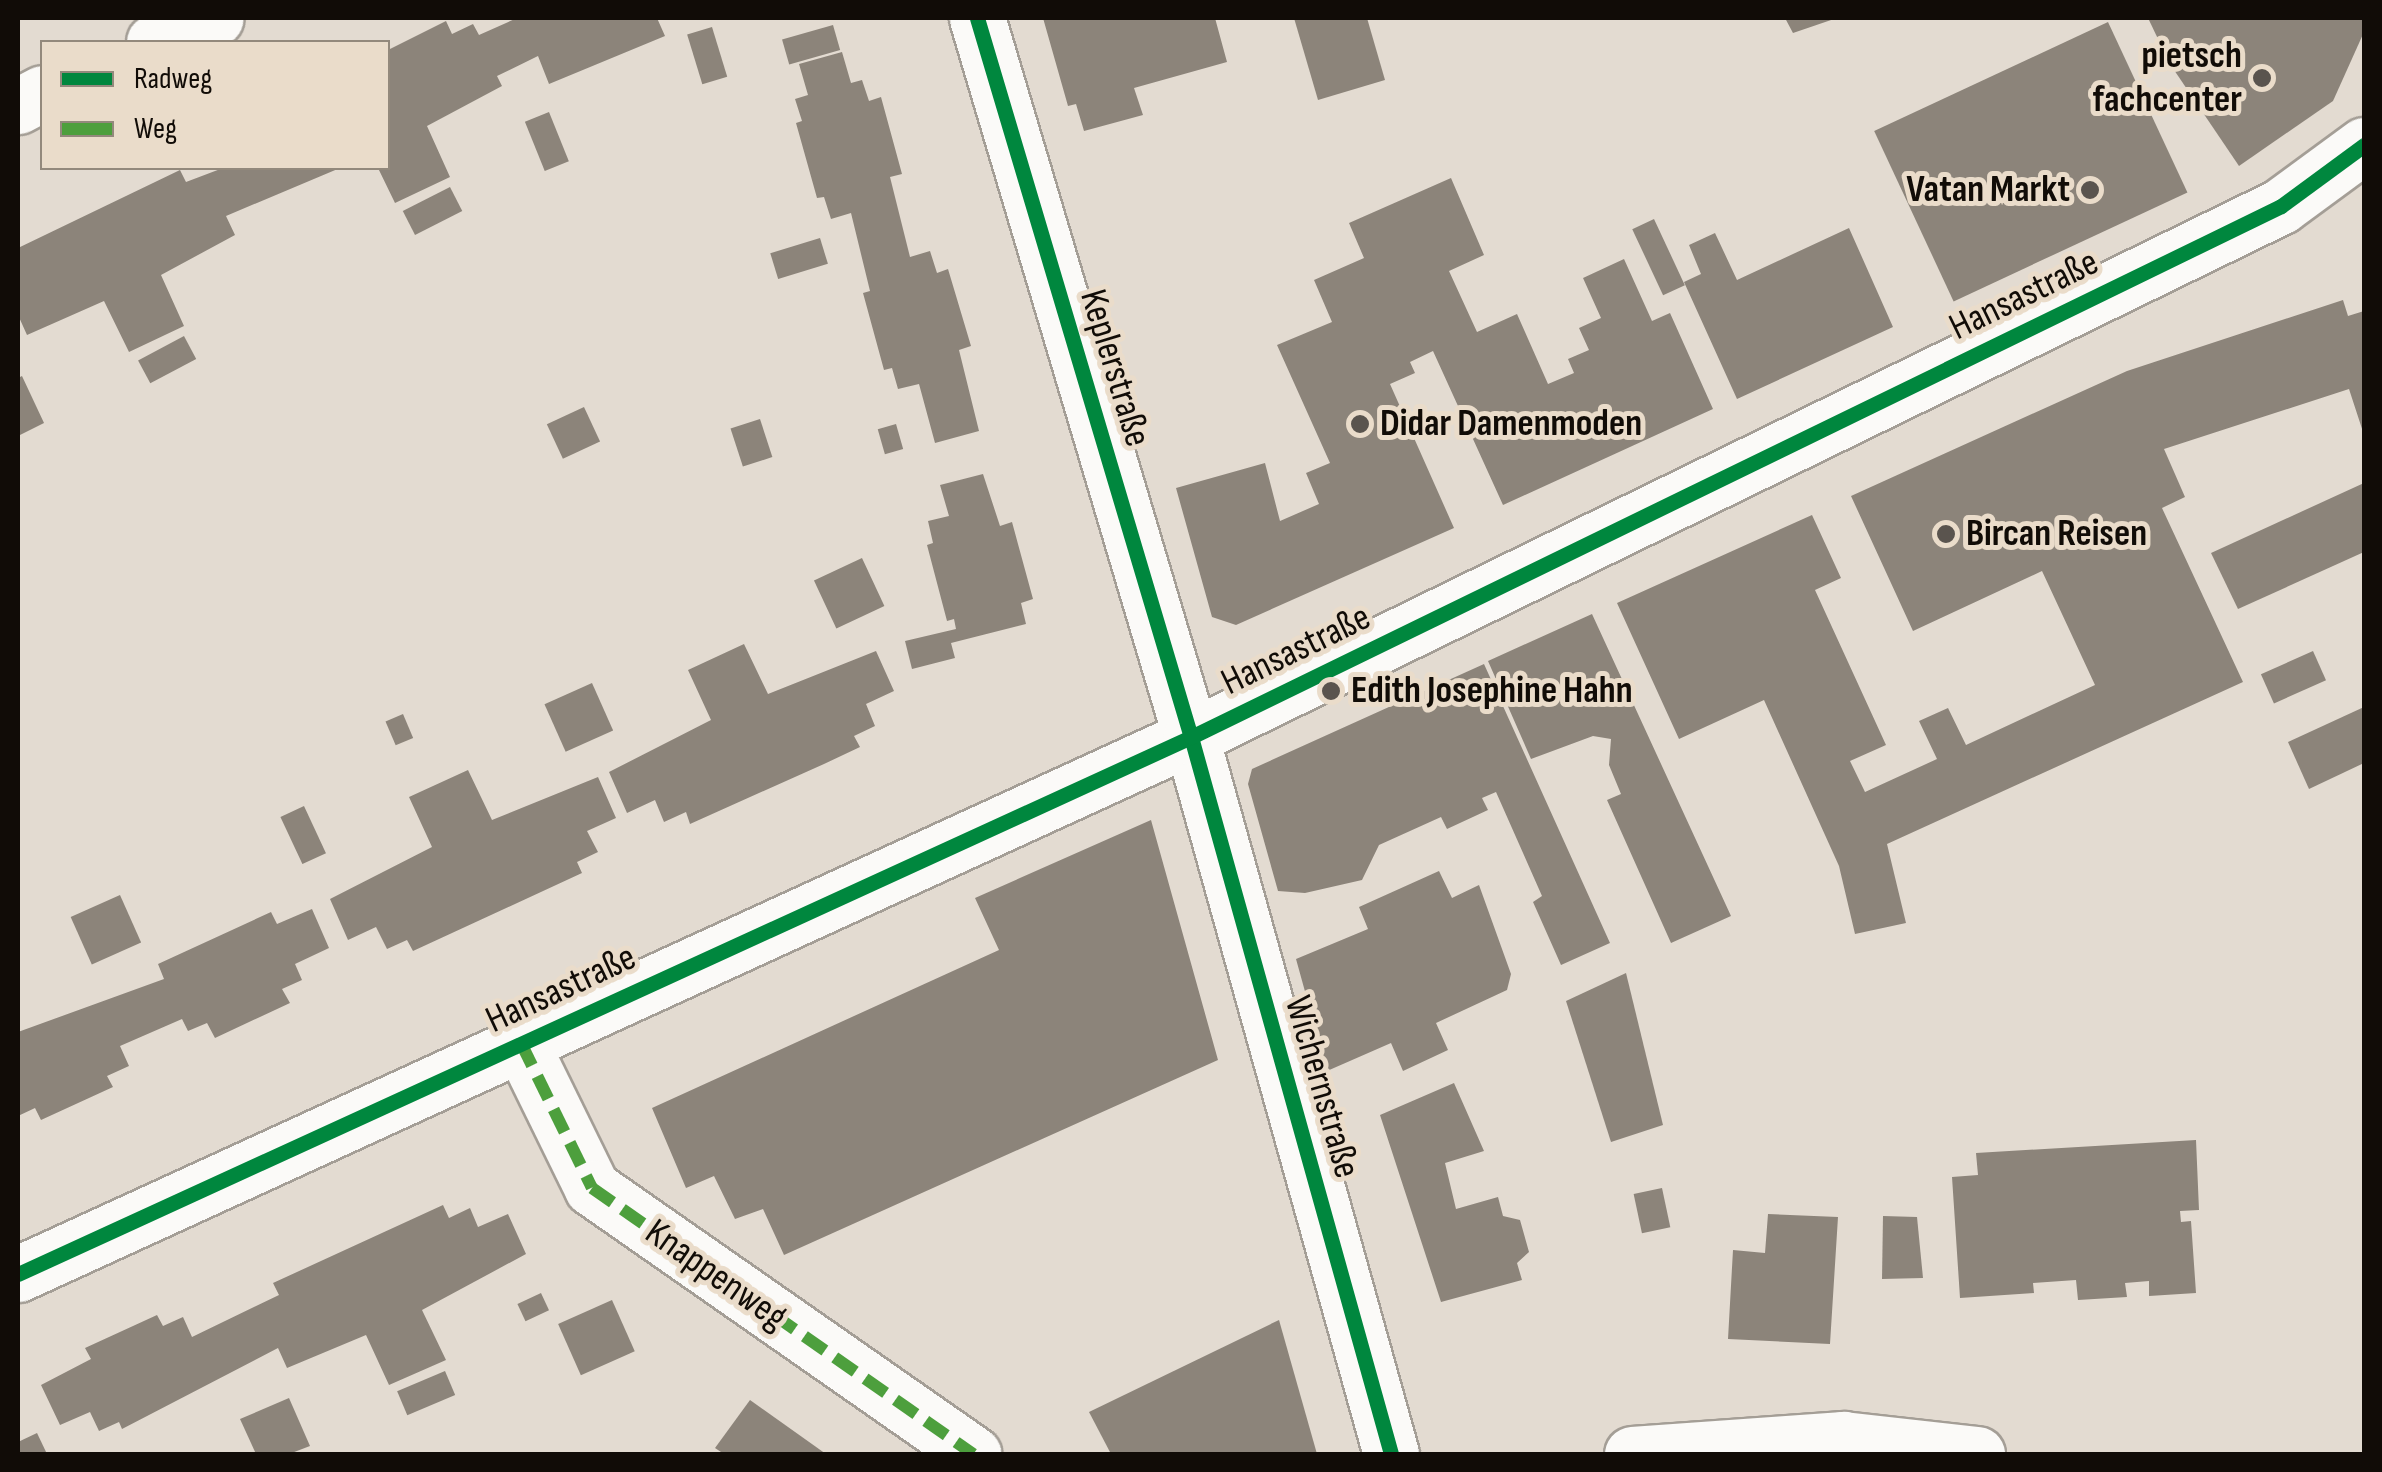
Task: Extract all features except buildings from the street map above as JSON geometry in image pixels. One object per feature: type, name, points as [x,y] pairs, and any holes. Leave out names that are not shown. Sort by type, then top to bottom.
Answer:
[{"type":"street","points":[[159,40],[216,18]]},
{"type":"street","name":"Keplerstraße","points":[[977,18],[1191,737]]},
{"type":"street","points":[[18,106],[40,94]]},
{"type":"street","name":"Hansastraße","points":[[18,1274],[1191,737],[2281,206],[2364,145]]},
{"type":"street","name":"Wichernstraße","points":[[1191,737],[1391,1454]]},
{"type":"street","name":"Knappenweg","points":[[521,1043],[592,1188],[974,1454]]},
{"type":"street","points":[[1632,1454],[1843,1439],[1976,1454]]},
{"type":"marked path","points":[[521,1043],[592,1188],[974,1454]]},
{"type":"cycle path","points":[[977,18],[1191,737],[1391,1454]]},
{"type":"cycle path","points":[[18,1274],[1191,737],[2281,206],[2364,145]]},
{"type":"place","name":"pietsch fachcenter","points":[[2262,78]]},
{"type":"place","name":"Vatan Markt","points":[[2090,190]]},
{"type":"place","name":"Didar Damenmoden","points":[[1360,424]]},
{"type":"place","name":"Bircan Reisen","points":[[1946,534]]},
{"type":"place","name":"Edith Josephine Hahn","points":[[1331,691]]}]
